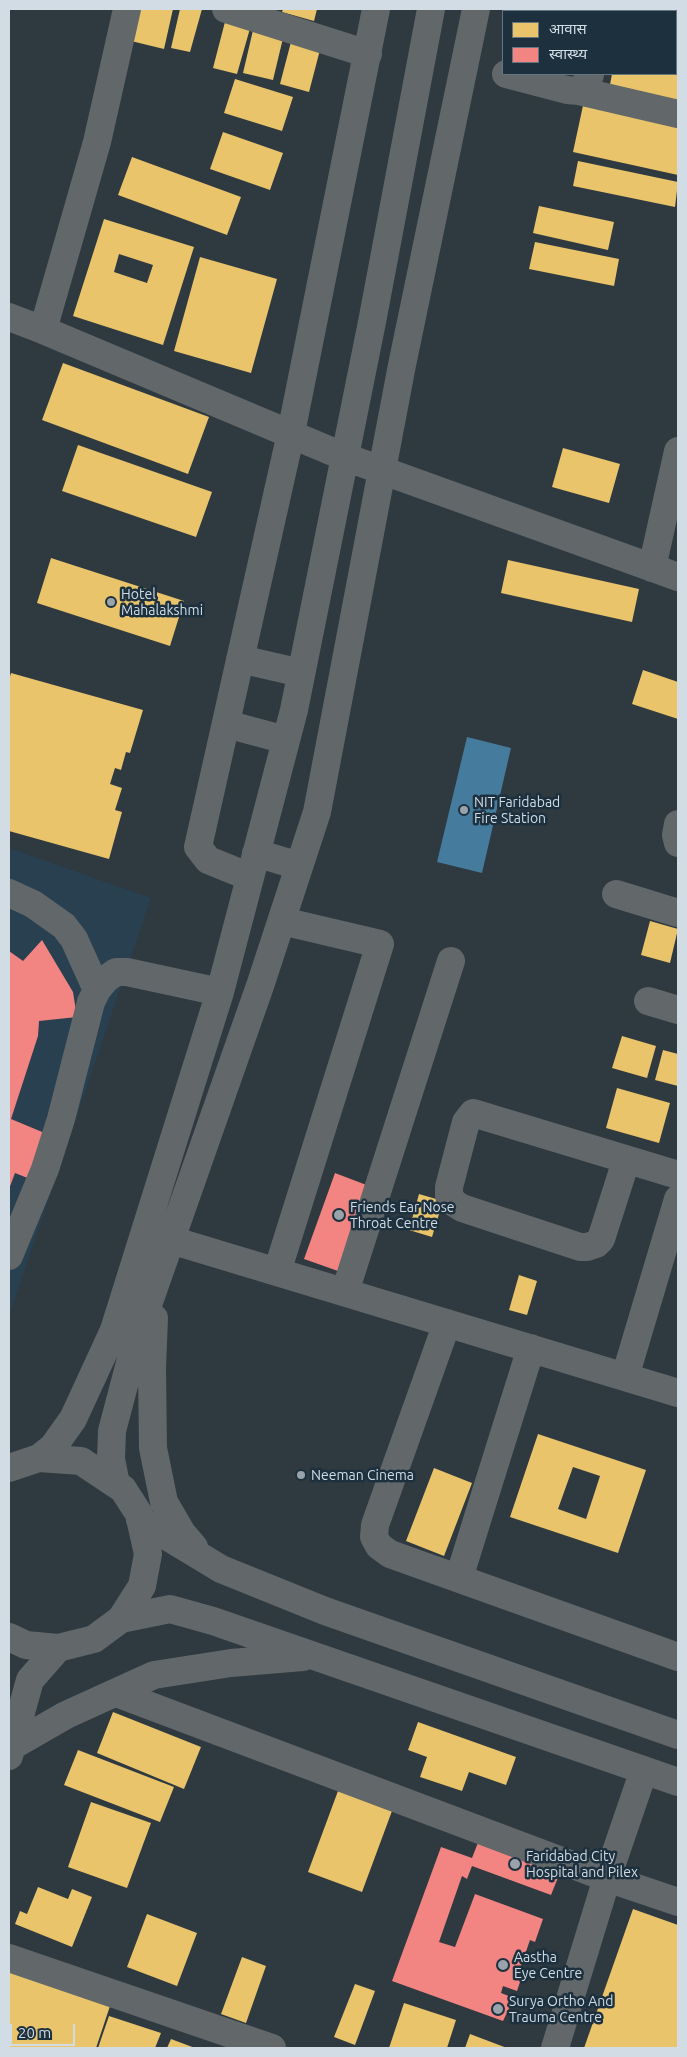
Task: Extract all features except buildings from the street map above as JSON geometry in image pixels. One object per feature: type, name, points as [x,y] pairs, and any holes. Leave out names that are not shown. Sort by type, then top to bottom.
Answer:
[{"type":"street","points":[[44,330],[97,142],[127,9]]},
{"type":"street","points":[[226,9],[368,54]]},
{"type":"street","points":[[299,866],[253,865],[208,860],[198,847],[291,433],[376,9]]},
{"type":"street","points":[[9,1468],[39,1458],[53,1447],[73,1419],[114,1330],[220,992],[302,673],[431,9]]},
{"type":"street","points":[[116,1484],[111,1460],[112,1432],[137,1336],[282,920],[317,812],[402,364],[476,9]]},
{"type":"street","points":[[466,63],[502,72]]},
{"type":"street","points":[[512,75],[568,90],[585,82],[678,114]]},
{"type":"street","points":[[9,317],[345,457],[678,578]]},
{"type":"street","points":[[652,568],[678,451]]},
{"type":"street","points":[[240,659],[302,673]]},
{"type":"street","points":[[226,724],[286,740]]},
{"type":"street","points":[[678,824],[676,835],[678,843]]},
{"type":"street","points":[[9,893],[33,904],[64,926],[74,939],[97,990]]},
{"type":"street","points":[[616,894],[678,912]]},
{"type":"street","points":[[277,1272],[380,944],[282,920]]},
{"type":"street","points":[[345,1292],[451,961]]},
{"type":"street","points":[[9,1256],[45,1168],[61,1119],[91,1002],[106,978],[116,972],[127,972],[220,992]]},
{"type":"street","points":[[648,1001],[678,1010]]},
{"type":"street","points":[[626,1161],[601,1239],[596,1244],[588,1247],[580,1247],[462,1208],[454,1203],[449,1196],[449,1187],[466,1122],[473,1113],[626,1161],[678,1175]]},
{"type":"street","points":[[625,1377],[678,1198]]},
{"type":"street","points":[[171,1240],[678,1393]]},
{"type":"street","points":[[156,1284],[152,1368],[154,1448],[164,1502],[182,1533],[205,1559]]},
{"type":"street","points":[[447,1323],[375,1525],[374,1537],[379,1546],[390,1554],[678,1657]]},
{"type":"street","points":[[460,1578],[531,1348]]},
{"type":"street","points":[[9,1637],[26,1645],[58,1648],[94,1639],[121,1619],[142,1586],[148,1554],[139,1514],[123,1489],[81,1461],[39,1458]]},
{"type":"street","points":[[140,1520],[221,1569],[325,1611],[678,1735]]},
{"type":"street","points":[[121,1619],[170,1609],[213,1621],[678,1782]]},
{"type":"street","points":[[10,1751],[30,1680],[58,1648]]},
{"type":"street","points":[[10,1751],[66,1715],[154,1675],[231,1663],[314,1656]]},
{"type":"street","points":[[116,1693],[607,1878],[678,1902]]},
{"type":"street","points":[[555,2048],[607,1878],[644,1770]]},
{"type":"street","points":[[9,1958],[272,2048]]},
{"type":"shaded area","points":[[9,848],[151,898],[9,1316]]},
{"type":"place","name":"Hotel Mahalakshmi","points":[[111,602]]},
{"type":"place","name":"NIT Faridabad Fire Station","points":[[464,810]]},
{"type":"place","name":"Friends Ear Nose Throat Centre","points":[[339,1215]]},
{"type":"place","name":"Neeman Cinema","points":[[301,1475]]},
{"type":"place","name":"Faridabad City Hospital and Pilex","points":[[515,1864]]},
{"type":"place","name":"Aastha Eye Centre","points":[[503,1965]]},
{"type":"place","name":"Surya Ortho And Trauma Centre","points":[[498,2009]]}]
